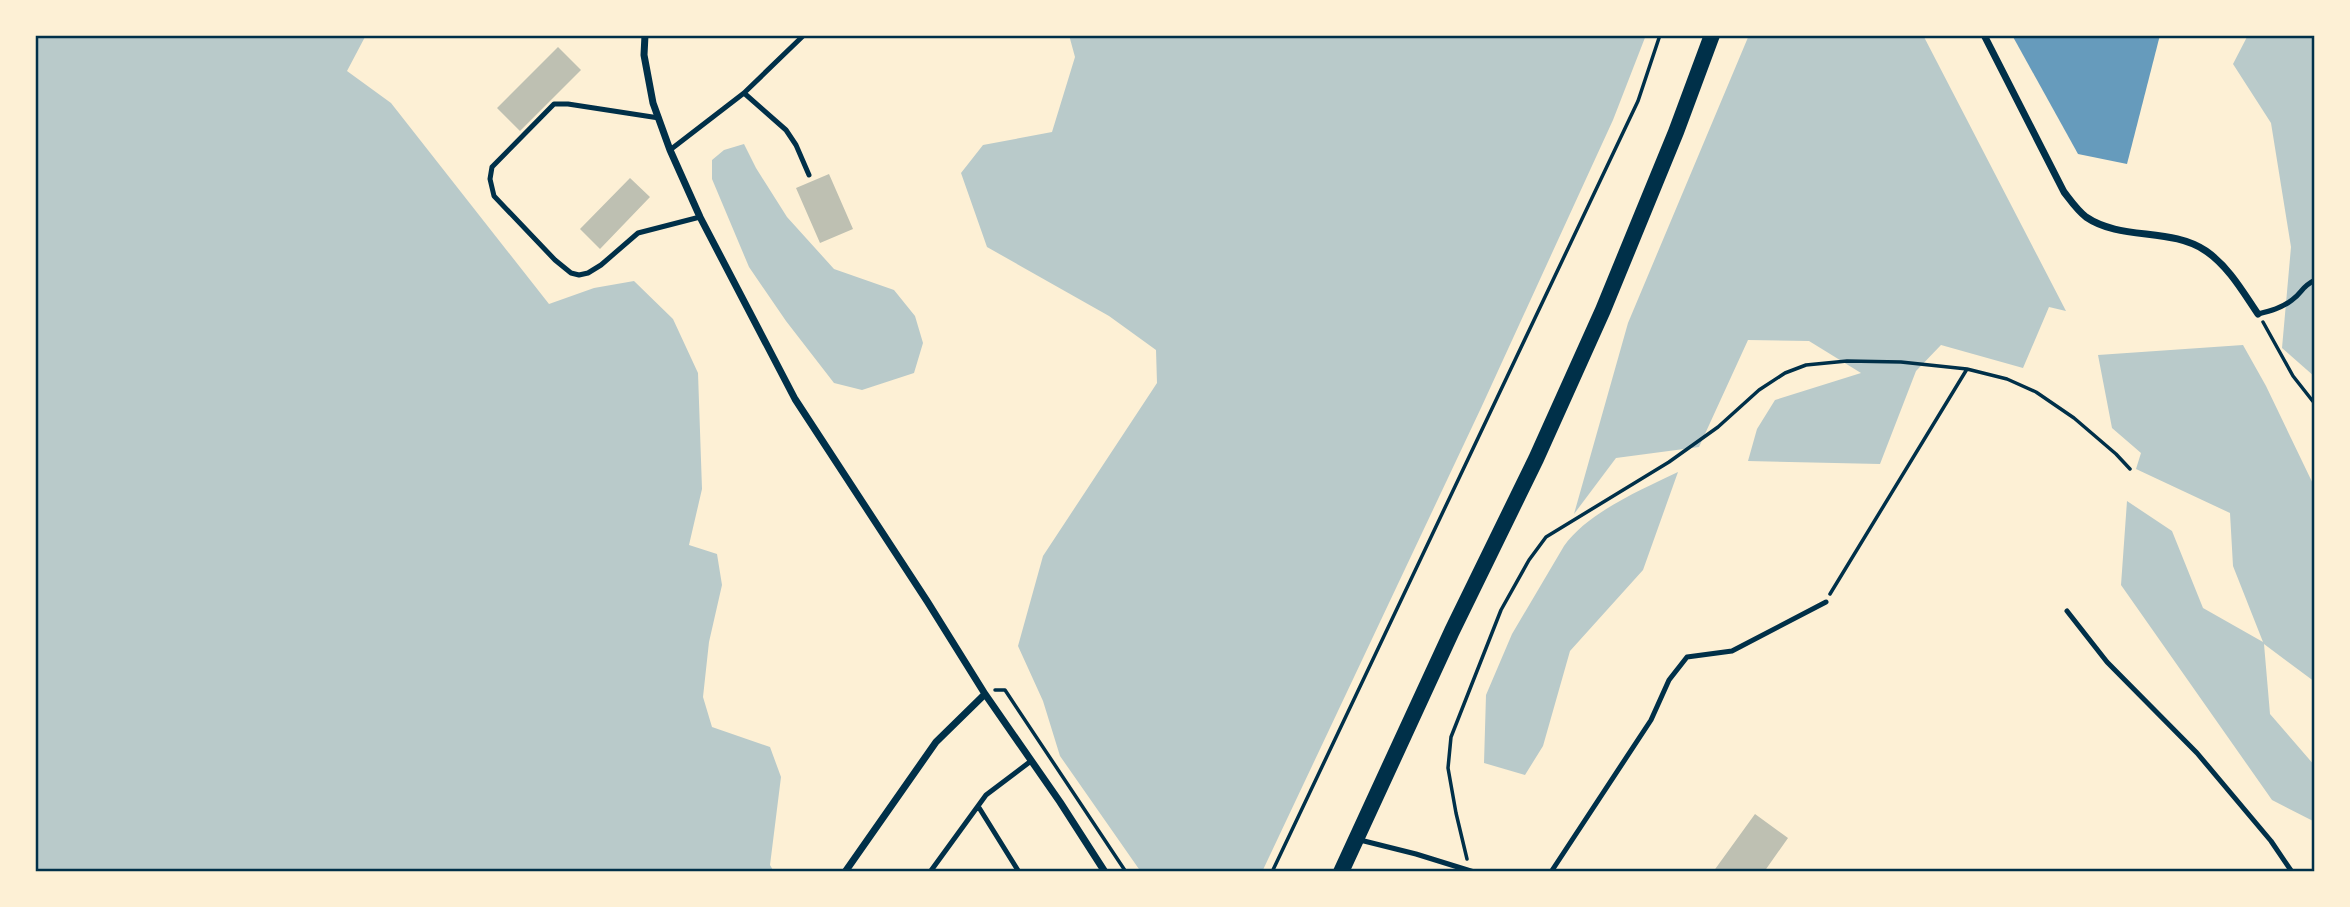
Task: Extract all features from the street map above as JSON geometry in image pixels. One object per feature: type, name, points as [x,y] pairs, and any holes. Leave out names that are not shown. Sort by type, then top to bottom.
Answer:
[{"type":"highway","points":[[1341,872],[1452,631],[1536,459],[1603,310],[1676,132],[1712,35]]},
{"type":"street","points":[[645,35],[644,55],[653,103],[670,150],[700,217],[795,399],[985,694],[1105,872]]},
{"type":"street","points":[[1984,35],[2064,192],[2076,207],[2101,224],[2187,242],[2204,250],[2220,262],[2258,314]]},
{"type":"street","points":[[845,872],[891,810],[936,741],[985,694]]},
{"type":"lane","points":[[670,150],[744,93],[804,35]]},
{"type":"lane","points":[[744,93],[786,130],[809,175]]},
{"type":"lane","points":[[659,118],[554,104],[492,167],[490,180],[494,197],[555,260],[571,273],[579,275],[601,265],[638,233],[700,217]]},
{"type":"lane","points":[[2258,314],[2282,307],[2295,299],[2304,286],[2315,280]]},
{"type":"lane","points":[[1551,872],[1651,720],[1669,680],[1687,657],[1732,651],[1826,602]]},
{"type":"lane","points":[[2067,611],[2107,662],[2197,753],[2271,841],[2292,872]]},
{"type":"lane","points":[[930,872],[986,795],[1031,761]]},
{"type":"lane","points":[[978,806],[1019,872]]},
{"type":"lane","points":[[1357,839],[1416,853],[1472,872]]},
{"type":"path","points":[[1272,872],[1638,101],[1660,35]]},
{"type":"path","points":[[2258,314],[2293,376],[2315,404]]},
{"type":"path","points":[[1472,872],[1455,813],[1448,751],[1451,737],[1502,610],[1529,560],[1546,537],[1669,462],[1718,427],[1759,390],[1785,373],[1806,365],[1847,361],[1901,362],[1967,369],[2007,379],[2036,392],[2074,418],[2116,454],[2130,470]]},
{"type":"path","points":[[1826,602],[1967,369]]},
{"type":"path","points":[[985,694],[998,689],[1005,690],[1126,872]]},
{"type":"shaded area","points":[[35,35],[366,35],[347,71],[391,103],[549,304],[594,288],[634,281],[673,319],[698,373],[702,489],[689,545],[717,554],[722,585],[709,642],[703,697],[712,727],[770,747],[781,777],[770,865],[774,872],[35,872]]},
{"type":"shaded area","points":[[1069,35],[1646,35],[1613,120],[1481,408],[1262,872],[1141,872],[1060,756],[1043,701],[1018,646],[1043,556],[1157,383],[1156,350],[1109,316],[987,247],[961,173],[983,145],[1052,132],[1075,57]]},
{"type":"shaded area","points":[[1749,35],[1923,35],[2066,311],[2049,307],[2023,368],[1941,345],[1916,371],[1880,464],[1748,461],[1757,429],[1775,400],[1861,373],[1809,341],[1748,340],[1699,447],[1616,458],[1574,514],[1628,323]]},
{"type":"shaded area","points":[[2248,35],[2315,35],[2315,377],[2282,348],[2291,247],[2271,123],[2233,64]]},
{"type":"shaded area","points":[[744,144],[787,217],[834,269],[894,290],[915,316],[923,343],[914,373],[862,390],[834,383],[786,321],[749,267],[712,179],[712,160],[724,150]]},
{"type":"shaded area","points":[[2243,345],[2266,386],[2315,488],[2315,682],[2264,644],[2270,714],[2315,766],[2315,822],[2272,800],[2121,585],[2127,501],[2172,531],[2203,608],[2263,642],[2233,566],[2230,513],[2136,469],[2141,453],[2112,428],[2098,355]]},
{"type":"shaded area","points":[[1678,472],[1643,570],[1570,651],[1543,746],[1525,775],[1484,763],[1486,695],[1512,634],[1564,546],[1601,512]]},
{"type":"water","points":[[2012,35],[2160,35],[2127,164],[2078,154]]},
{"type":"building","points":[[558,47],[581,70],[520,131],[497,108]]},
{"type":"building","points":[[829,174],[853,229],[820,243],[796,188]]},
{"type":"building","points":[[630,178],[650,197],[600,249],[580,229]]},
{"type":"building","points":[[1755,814],[1788,838],[1764,872],[1713,872]]}]
